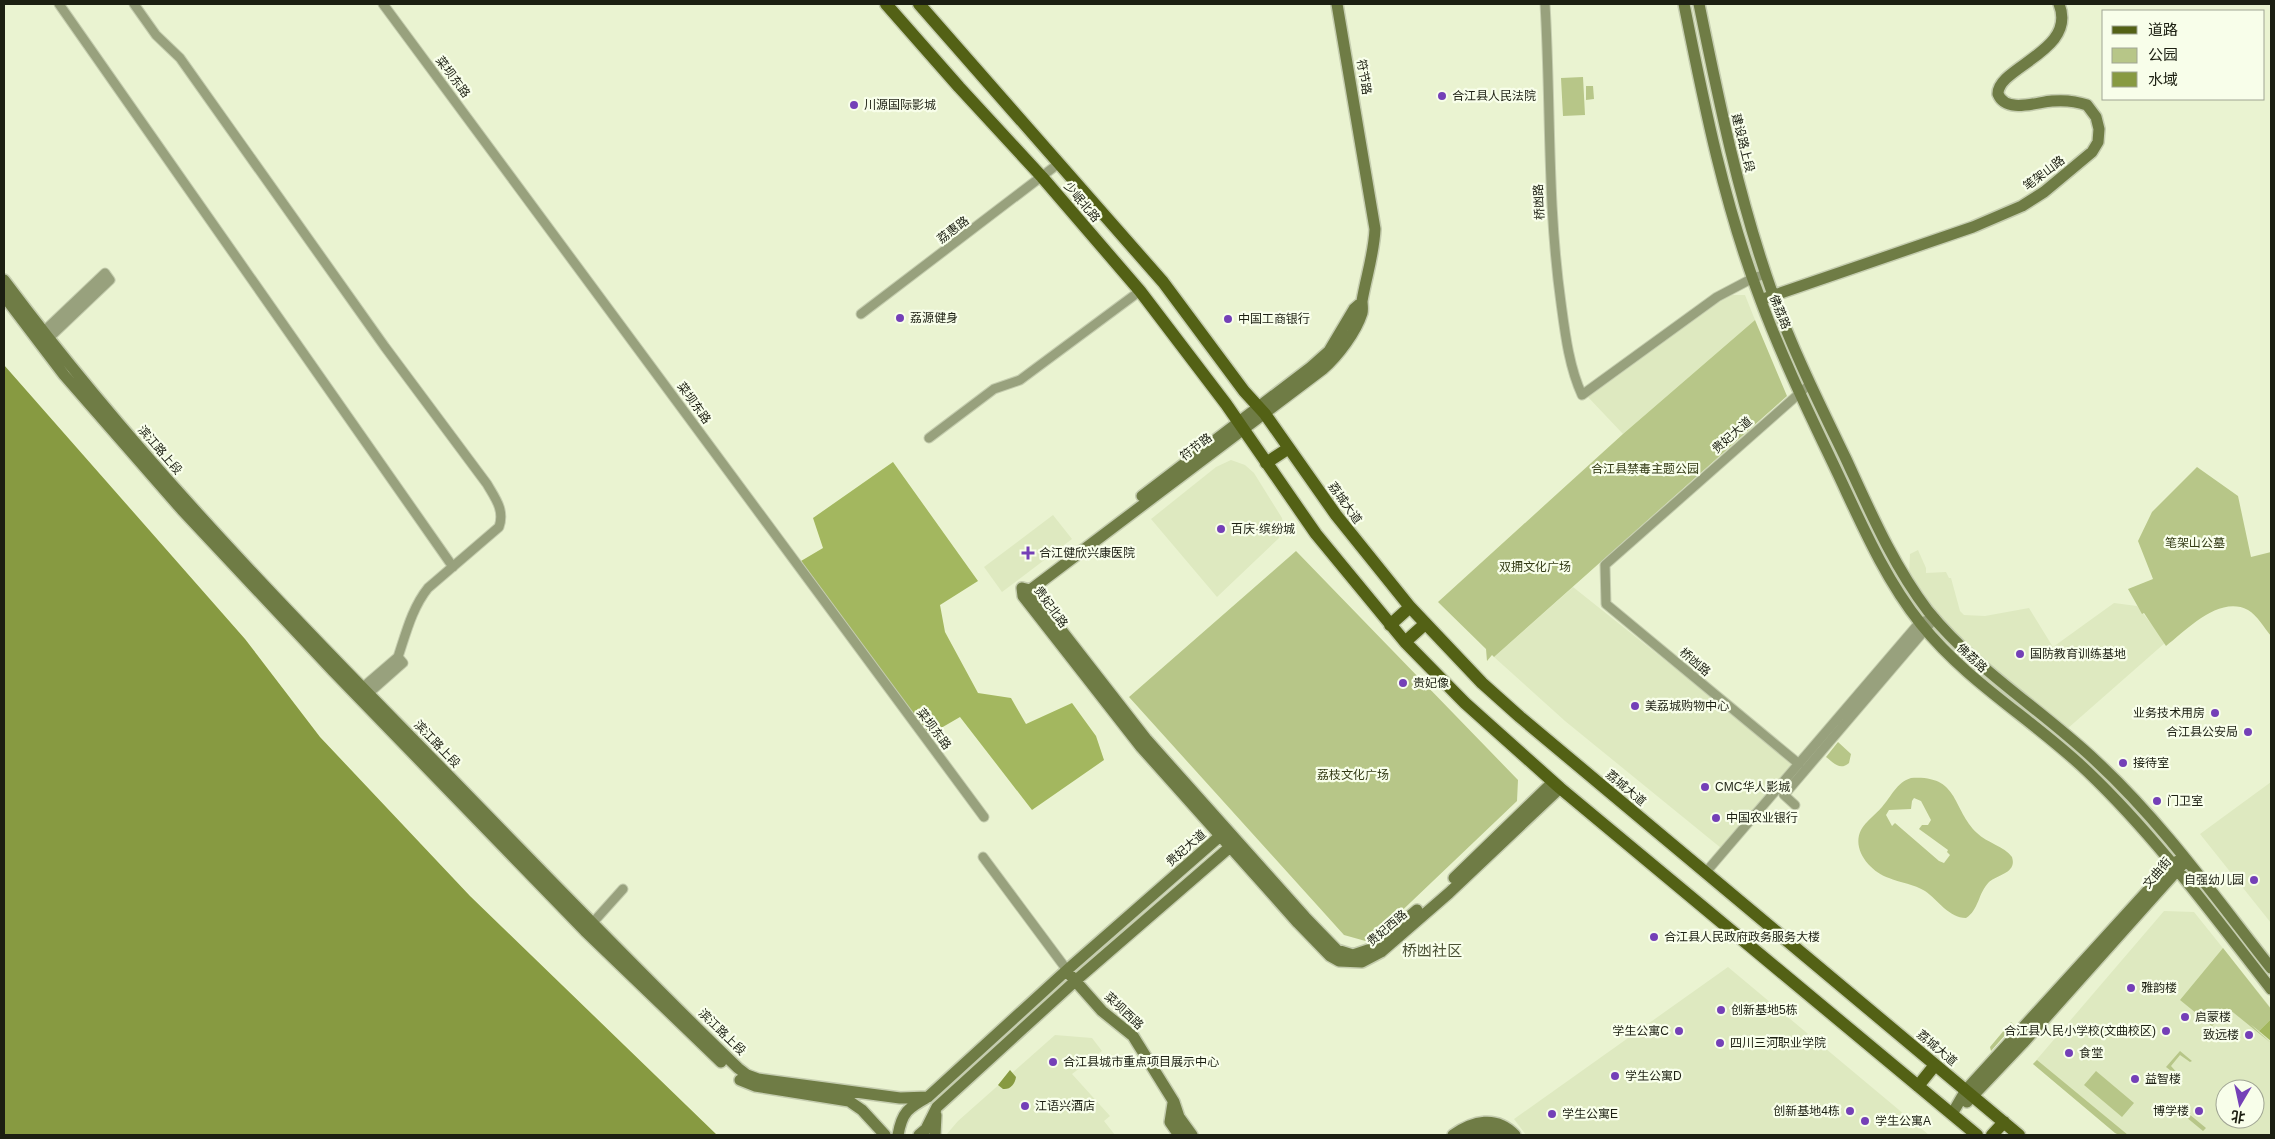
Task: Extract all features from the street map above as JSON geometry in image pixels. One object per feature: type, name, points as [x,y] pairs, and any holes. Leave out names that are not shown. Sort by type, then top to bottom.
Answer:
[{"type":"main road","name":"少岷北路","points":[[886,4],[1042,177],[1140,291],[1240,426]]},
{"type":"main road","name":"少岷北路","points":[[918,4],[1162,282],[1244,391],[1262,410]]},
{"type":"main road","name":"符节路","points":[[1025,591],[1240,426],[1336,358],[1362,312],[1362,302],[1370,268],[1375,229],[1337,4]]},
{"type":"main road","points":[[1684,4],[1720,168],[1753,278]]},
{"type":"main road","name":"建设路上段","points":[[1699,4],[1732,157],[1766,274]]},
{"type":"main road","name":"笔架山路","points":[[1760,300],[2002,216],[2044,192],[2092,152],[2098,142],[2099,129],[2096,117],[2087,105],[2062,100],[2011,105],[2002,101],[1998,94],[2000,85],[2043,50],[2058,33],[2063,20],[2059,4]]},
{"type":"main road","name":"佛荔路","points":[[1766,274],[1773,296],[1810,384],[1884,540],[1916,594],[1935,618],[1978,664],[2094,759],[2135,799],[2271,968]]},
{"type":"main road","name":"佛荔路","points":[[1753,278],[1760,300],[1800,394],[1874,549],[1906,605],[1969,676],[2086,770],[2125,808],[2271,989]]},
{"type":"main road","name":"滨江路上段","points":[[4,280],[43,337]]},
{"type":"main road","name":"滨江路上段","points":[[4,296],[72,368],[186,501],[363,693],[589,928],[744,1082],[755,1086],[849,1101],[862,1110],[885,1135]]},
{"type":"main road","name":"荔城大道","points":[[1262,410],[1346,528],[1410,607],[1482,683],[1514,712],[2019,1135]]},
{"type":"main road","points":[[1240,426],[1341,567],[1405,642],[1465,703],[1557,785],[1977,1135]]},
{"type":"main road","points":[[1266,463],[1289,448]]},
{"type":"main road","name":"贵妃北路","points":[[1025,591],[1227,840]]},
{"type":"main road","points":[[1390,625],[1410,607]]},
{"type":"main road","points":[[1405,642],[1425,624]]},
{"type":"main road","name":"贵妃西路","points":[[1227,840],[1334,947],[1342,952],[1359,954],[1378,944],[1557,785]]},
{"type":"main road","points":[[919,1135],[926,1129],[937,1107],[1227,840]]},
{"type":"main road","name":"贵妃大道","points":[[898,1135],[904,1113],[928,1097],[1067,970],[1227,840]]},
{"type":"main road","name":"文曲街","points":[[1952,1114],[2185,859]]},
{"type":"main road","name":"滨江路上段","points":[[589,928],[747,1075],[900,1098],[928,1097]]},
{"type":"main road","name":"菜坝西路","points":[[1067,970],[1074,982],[1102,1011],[1133,1036],[1174,1102],[1179,1118],[1192,1135]]},
{"type":"main road","points":[[1918,1086],[1935,1065]]},
{"type":"main road","points":[[928,1097],[937,1107],[935,1135]]},
{"type":"main road","points":[[1174,1102],[1170,1122],[1179,1135]]},
{"type":"main road","points":[[1453,1135],[1469,1125],[1484,1122],[1493,1130]]},
{"type":"main road","points":[[1992,1135],[2004,1122]]},
{"type":"main road","points":[[1471,1135],[1504,1126],[1514,1135]]},
{"type":"street","points":[[60,4],[453,567]]},
{"type":"street","points":[[134,4],[156,35],[180,58],[379,339],[497,501],[502,520],[499,527],[422,596],[416,607],[401,660],[363,693]]},
{"type":"street","name":"菜坝东路","points":[[383,4],[984,817]]},
{"type":"street","name":"桥凼路","points":[[1545,4],[1549,80],[1549,162],[1557,272],[1570,356],[1582,395],[1717,297],[1753,278]]},
{"type":"street","name":"荔惠路","points":[[861,314],[1018,197],[1058,164]]},
{"type":"street","points":[[1753,278],[1766,274]]},
{"type":"street","points":[[43,337],[108,277]]},
{"type":"street","points":[[930,438],[994,389],[1020,380],[1140,291]]},
{"type":"street","name":"贵妃大道","points":[[1604,564],[1810,384]]},
{"type":"street","name":"桥凼路","points":[[1604,564],[1606,604],[1799,764]]},
{"type":"street","points":[[1706,872],[1799,764],[1923,626],[1935,618]]},
{"type":"street","points":[[1795,805],[1784,795],[1923,626]]},
{"type":"street","points":[[983,857],[1067,970]]},
{"type":"street","points":[[589,928],[623,889]]},
{"type":"shaded area","points":[[1732,295],[1745,295],[1755,320],[1623,434],[1587,396],[1723,298]]},
{"type":"shaded area","name":"百庆·缤纷城","points":[[1231,460],[1245,465],[1254,473],[1282,518],[1283,525],[1279,538],[1217,597],[1151,519],[1216,467]]},
{"type":"shaded area","points":[[893,462],[978,581],[940,605],[945,632],[978,693],[1011,698],[1026,724],[1072,703],[1096,736],[1104,760],[1032,810],[960,717],[929,735],[801,561],[823,548],[813,518]]},
{"type":"shaded area","name":"合江健欣兴康医院","points":[[1053,515],[1072,539],[1002,592],[984,567]]},
{"type":"shaded area","points":[[1918,550],[1926,568],[1926,573],[1946,572],[1949,578],[1951,578],[1960,611],[1964,615],[1985,616],[2029,608],[2053,647],[2114,603],[2137,606],[2166,642],[2067,729],[1963,644],[1930,606],[1909,576],[1910,554]]},
{"type":"shaded area","name":"美荔城购物中心","points":[[1573,587],[1794,763],[1721,848],[1565,721],[1494,657]]},
{"type":"shaded area","name":"自强幼儿园","points":[[2271,782],[2271,923],[2200,834]]},
{"type":"shaded area","name":"合江县人民小学校(文曲校区)","points":[[2164,911],[2194,912],[2271,1008],[2271,1135],[2119,1135],[2033,1064]]},
{"type":"shaded area","name":"四川三河职业学院","points":[[1728,967],[1929,1135],[1526,1135],[1514,1119]]},
{"type":"shaded area","points":[[2271,1019],[2271,1041],[2259,1031]]},
{"type":"shaded area","points":[[1055,1035],[1092,1038],[1102,1051],[1072,1074],[1110,1116],[1104,1121],[1115,1135],[946,1135],[958,1121]]},
{"type":"green space","points":[[1583,77],[1585,115],[1563,116],[1561,78]]},
{"type":"green space","points":[[1586,86],[1593,86],[1594,99],[1586,100]]},
{"type":"green space","name":"合江县禁毒主题公园","points":[[1755,320],[1787,396],[1494,657],[1492,655],[1487,661],[1486,649],[1438,602],[1623,434]]},
{"type":"green space","name":"笔架山公墓","points":[[2197,467],[2238,496],[2251,557],[2271,552],[2271,636],[2258,619],[2248,610],[2226,607],[2204,616],[2166,646],[2144,613],[2142,614],[2128,589],[2153,579],[2138,541],[2152,512]]},
{"type":"green space","name":"荔枝文化广场","points":[[1296,551],[1518,780],[1517,801],[1369,942],[1344,935],[1129,697]]},
{"type":"green space","points":[[1838,742],[1851,754],[1849,763],[1843,766],[1837,765],[1826,757]]},
{"type":"green space","points":[[1911,778],[1927,778],[1947,787],[1977,833],[2005,850],[2012,857],[2013,862],[2010,870],[1993,879],[1985,886],[1974,911],[1966,918],[1949,912],[1925,891],[1882,875],[1864,859],[1859,845],[1861,830],[1898,786]],"holes":[[[1914,798],[1921,801],[1931,820],[1928,825],[1922,825],[1919,829],[1948,850],[1947,852],[1950,855],[1944,863],[1939,861],[1895,823],[1892,826],[1886,815],[1889,810],[1911,809]]]},
{"type":"green space","points":[[2223,948],[2271,1009],[2271,1019],[2259,1031],[2250,1024],[2271,1043],[2229,1009],[2212,1026],[2180,1000]]},
{"type":"green space","points":[[2011,1022],[2014,1025],[1991,1051],[1990,1047]]},
{"type":"green space","points":[[2180,1051],[2192,1061],[2190,1062],[2180,1055],[2171,1066],[2179,1077],[2166,1067]]},
{"type":"green space","points":[[2037,1060],[2128,1135],[2115,1133],[2033,1064]]},
{"type":"green space","points":[[2096,1071],[2134,1103],[2122,1117],[2084,1085]]},
{"type":"green space","points":[[2189,1114],[2206,1128],[2203,1131],[2186,1117]]},
{"type":"water","points":[[4,365],[245,639],[320,737],[470,896],[717,1135],[4,1135]]},
{"type":"water","points":[[1010,1070],[1016,1077],[1015,1080],[1010,1087],[1003,1089],[998,1085]]},
{"type":"place","name":"合江县人民法院","points":[[1442,96]]},
{"type":"place","name":"川源国际影城","points":[[854,105]]},
{"type":"place","name":"荔源健身","points":[[900,318]]},
{"type":"place","name":"中国工商银行","points":[[1228,319]]},
{"type":"place","name":"百庆·缤纷城","points":[[1221,529]]},
{"type":"place","name":"合江健欣兴康医院","points":[[1028,553]]},
{"type":"place","name":"国防教育训练基地","points":[[2020,654]]},
{"type":"place","name":"贵妃像","points":[[1403,683]]},
{"type":"place","name":"美荔城购物中心","points":[[1635,706]]},
{"type":"place","name":"业务技术用房","points":[[2215,713]]},
{"type":"place","name":"合江县公安局","points":[[2248,732]]},
{"type":"place","name":"接待室","points":[[2123,763]]},
{"type":"place","name":"CMC华人影城","points":[[1705,787]]},
{"type":"place","name":"门卫室","points":[[2157,801]]},
{"type":"place","name":"中国农业银行","points":[[1716,818]]},
{"type":"place","name":"自强幼儿园","points":[[2254,880]]},
{"type":"place","name":"合江县人民政府政务服务大楼","points":[[1654,937]]},
{"type":"place","name":"雅韵楼","points":[[2131,988]]},
{"type":"place","name":"创新基地5栋","points":[[1721,1010]]},
{"type":"place","name":"启蒙楼","points":[[2185,1017]]},
{"type":"place","name":"学生公寓C","points":[[1679,1031]]},
{"type":"place","name":"合江县人民小学校(文曲校区)","points":[[2166,1031]]},
{"type":"place","name":"致远楼","points":[[2249,1035]]},
{"type":"place","name":"四川三河职业学院","points":[[1720,1043]]},
{"type":"place","name":"食堂","points":[[2069,1053]]},
{"type":"place","name":"合江县城市重点项目展示中心","points":[[1053,1062]]},
{"type":"place","name":"学生公寓D","points":[[1615,1076]]},
{"type":"place","name":"益智楼","points":[[2135,1079]]},
{"type":"place","name":"江语兴酒店","points":[[1025,1106]]},
{"type":"place","name":"创新基地4栋","points":[[1850,1111]]},
{"type":"place","name":"博学楼","points":[[2199,1111]]},
{"type":"place","name":"学生公寓E","points":[[1552,1114]]},
{"type":"place","name":"学生公寓A","points":[[1865,1121]]},
{"type":"district","name":"桥凼社区","points":[[1432,950]]},
{"type":"park label","name":"双拥文化广场","points":[[1535,567]]}]
